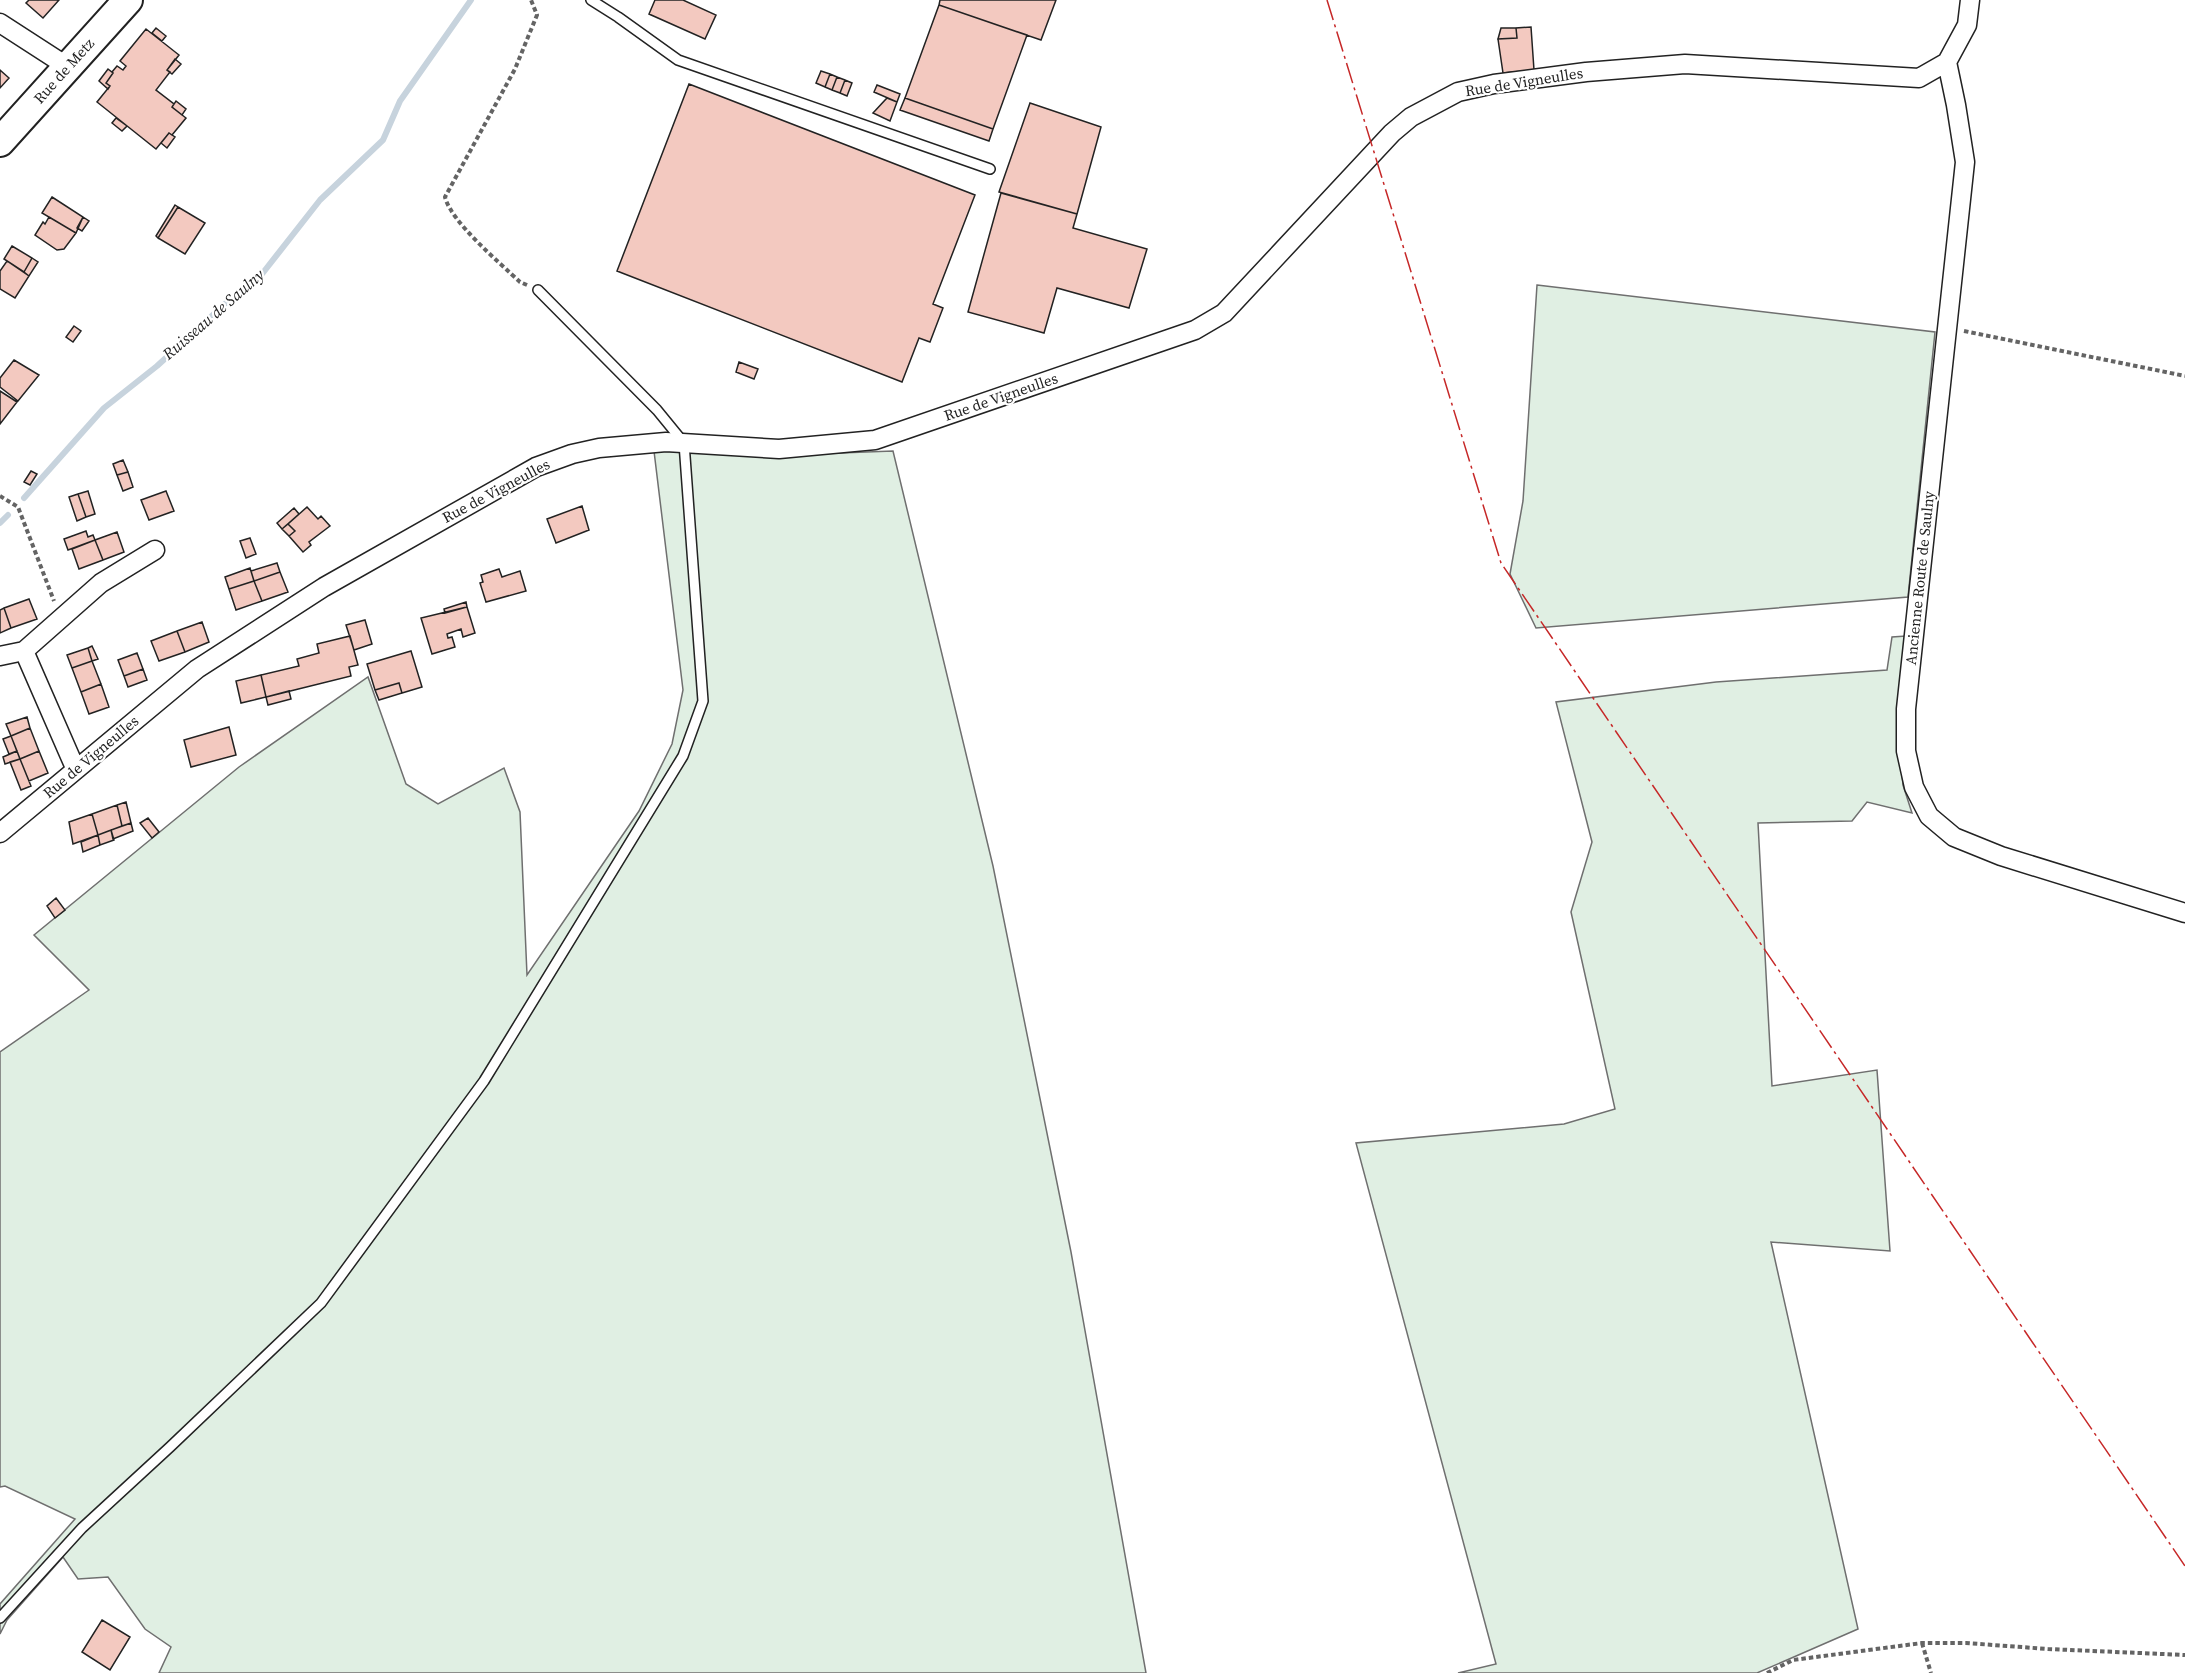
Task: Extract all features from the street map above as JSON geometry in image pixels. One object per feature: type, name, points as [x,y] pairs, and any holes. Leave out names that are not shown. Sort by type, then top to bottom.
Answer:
[{"type":"main road","name":"Rue de Metz","points":[[0,142],[128,0]]},
{"type":"street","points":[[1947,62],[1967,25],[1970,0]]},
{"type":"street","points":[[0,23],[68,67]]},
{"type":"street","name":"Ancienne Route de Saulny","points":[[1947,62],[1965,162],[1906,710],[1906,751],[1914,787],[1929,816],[1954,837],[2001,856],[2185,914]]},
{"type":"street","name":"Rue de Vigneulles","points":[[0,833],[197,669],[324,587],[514,478],[545,463],[599,448],[666,442],[779,449],[875,440],[1195,330],[1224,313],[1392,133],[1411,117],[1458,92],[1494,84],[1540,78],[1685,64],[1919,78],[1947,62]]},
{"type":"street","points":[[0,656],[24,651],[101,583],[155,550]]},
{"type":"street","points":[[24,651],[76,770]]},
{"type":"lane","points":[[591,0],[678,60],[990,170]]},
{"type":"lane","points":[[0,1618],[82,1528],[321,1304],[484,1081],[683,756],[703,701],[684,443],[657,410],[538,290]]},
{"type":"path","points":[[531,0],[537,15],[515,69],[445,197],[447,206],[519,282],[538,290]]},
{"type":"path","points":[[1946,328],[2185,376]]},
{"type":"path","points":[[0,496],[18,507],[61,619]]},
{"type":"path","points":[[1922,1643],[1931,1673]]},
{"type":"path","points":[[1767,1673],[1793,1660],[1922,1643],[1966,1643],[2185,1655]]},
{"type":"green space","points":[[1537,285],[1935,332],[1908,597],[1536,628],[1510,574],[1523,501]]},
{"type":"green space","points":[[654,451],[786,455],[893,451],[993,866],[1071,1252],[1146,1673],[159,1673],[171,1647],[145,1629],[108,1577],[78,1579],[63,1557],[7,1620],[0,1634],[0,1604],[75,1519],[5,1486],[0,1487],[0,1052],[89,990],[34,935],[239,767],[368,677],[406,784],[438,804],[504,768],[520,812],[527,975],[639,811],[672,744],[683,690]]},
{"type":"green space","points":[[1906,636],[1897,713],[1903,785],[1912,813],[1867,802],[1852,821],[1758,823],[1772,1086],[1877,1070],[1890,1251],[1771,1242],[1858,1629],[1757,1673],[1458,1673],[1496,1664],[1356,1143],[1564,1124],[1615,1109],[1571,912],[1592,842],[1556,702],[1716,682],[1887,670],[1892,637]]},
{"type":"building","points":[[29,0],[59,0],[43,18],[26,3]]},
{"type":"building","points":[[655,0],[683,0],[716,15],[705,39],[649,14]]},
{"type":"building","points":[[940,0],[1056,0],[1041,40],[939,5]]},
{"type":"building","points":[[939,5],[1027,35],[993,129],[905,98]]},
{"type":"building","points":[[1531,27],[1534,70],[1503,73],[1498,39],[1517,38],[1516,28]]},
{"type":"building","points":[[156,28],[166,36],[162,41],[152,33]]},
{"type":"building","points":[[1501,28],[1516,28],[1517,38],[1498,39]]},
{"type":"building","points":[[146,29],[179,55],[167,70],[170,72],[156,90],[174,104],[172,107],[186,118],[156,149],[97,102],[110,86],[106,83],[112,72],[117,66],[123,70],[126,66],[120,61]]},
{"type":"building","points":[[175,59],[181,64],[172,74],[167,70]]},
{"type":"building","points":[[108,69],[113,73],[106,83],[110,86],[108,89],[99,81]]},
{"type":"building","points":[[0,70],[9,78],[0,88]]},
{"type":"building","points":[[821,71],[830,74],[825,87],[816,83]]},
{"type":"building","points":[[830,74],[837,77],[832,90],[825,87]]},
{"type":"building","points":[[837,77],[845,80],[840,93],[832,90]]},
{"type":"building","points":[[845,80],[852,83],[847,96],[840,93]]},
{"type":"building","points":[[689,84],[975,195],[933,304],[943,308],[930,342],[919,338],[902,382],[617,271]]},
{"type":"building","points":[[877,85],[900,94],[897,102],[874,92]]},
{"type":"building","points":[[887,98],[897,102],[890,121],[873,113]]},
{"type":"building","points":[[905,98],[993,129],[989,141],[900,110]]},
{"type":"building","points":[[176,101],[186,109],[182,115],[172,107]]},
{"type":"building","points":[[1030,103],[1101,127],[1077,214],[999,192]]},
{"type":"building","points":[[116,118],[127,126],[122,131],[112,123]]},
{"type":"building","points":[[169,133],[175,137],[167,148],[161,143]]},
{"type":"building","points":[[1001,193],[1077,214],[1073,228],[1147,249],[1129,308],[1057,288],[1044,333],[968,312]]},
{"type":"building","points":[[52,197],[83,217],[76,233],[42,213]]},
{"type":"building","points":[[175,205],[178,207],[158,238],[156,236]]},
{"type":"building","points":[[178,207],[205,223],[185,254],[158,238]]},
{"type":"building","points":[[49,217],[76,233],[64,249],[57,250],[35,235]]},
{"type":"building","points":[[83,217],[89,221],[82,231],[77,228]]},
{"type":"building","points":[[12,246],[32,258],[24,272],[4,259]]},
{"type":"building","points":[[32,258],[38,262],[29,276],[24,272]]},
{"type":"building","points":[[7,261],[29,276],[15,298],[0,289],[0,271]]},
{"type":"building","points":[[74,326],[81,331],[73,342],[66,337]]},
{"type":"building","points":[[14,360],[39,375],[18,401],[0,387],[0,378]]},
{"type":"building","points":[[739,362],[758,369],[754,379],[736,372]]},
{"type":"building","points":[[0,391],[17,402],[0,424]]},
{"type":"building","points":[[123,460],[128,472],[117,475],[113,464]]},
{"type":"building","points":[[31,471],[37,474],[30,485],[24,482]]},
{"type":"building","points":[[128,472],[133,487],[123,491],[117,475]]},
{"type":"building","points":[[88,491],[95,514],[86,517],[78,494]]},
{"type":"building","points":[[166,491],[174,511],[149,520],[141,500]]},
{"type":"building","points":[[78,494],[86,517],[77,521],[69,497]]},
{"type":"building","points":[[582,506],[589,530],[556,543],[547,519]]},
{"type":"building","points":[[307,507],[318,519],[321,516],[330,526],[309,542],[311,545],[303,552],[289,536],[295,531],[288,524]]},
{"type":"building","points":[[294,508],[299,514],[282,529],[277,523]]},
{"type":"building","points":[[288,524],[295,531],[289,536],[282,529]]},
{"type":"building","points":[[86,531],[88,537],[93,535],[95,540],[68,550],[64,539]]},
{"type":"building","points":[[117,532],[124,552],[103,560],[95,540]]},
{"type":"building","points":[[250,538],[256,554],[246,558],[240,541]]},
{"type":"building","points":[[95,540],[103,560],[79,569],[72,549]]},
{"type":"building","points":[[277,563],[280,572],[254,581],[251,571]]},
{"type":"building","points":[[250,568],[254,581],[229,589],[225,577]]},
{"type":"building","points":[[499,569],[502,577],[520,571],[526,591],[486,602],[480,583],[483,582],[481,575]]},
{"type":"building","points":[[280,572],[288,592],[262,601],[254,581]]},
{"type":"building","points":[[254,581],[262,601],[236,610],[229,589]]},
{"type":"building","points":[[29,599],[37,619],[11,628],[4,608]]},
{"type":"building","points":[[466,602],[467,607],[445,613],[444,609]]},
{"type":"building","points":[[467,607],[475,633],[463,637],[461,629],[447,634],[448,638],[452,637],[455,647],[432,654],[421,618]]},
{"type":"building","points":[[4,608],[11,628],[0,633],[0,610]]},
{"type":"building","points":[[365,620],[372,644],[354,650],[346,625]]},
{"type":"building","points":[[202,622],[209,642],[185,652],[177,631]]},
{"type":"building","points":[[177,631],[185,652],[159,661],[151,641]]},
{"type":"building","points":[[350,636],[358,665],[349,667],[351,676],[266,697],[261,675],[299,666],[297,659],[319,653],[317,644]]},
{"type":"building","points":[[92,646],[98,659],[92,661],[88,648]]},
{"type":"building","points":[[88,648],[92,661],[72,668],[67,655]]},
{"type":"building","points":[[411,651],[422,687],[402,693],[399,683],[375,690],[367,664]]},
{"type":"building","points":[[137,653],[143,669],[124,676],[118,660]]},
{"type":"building","points":[[92,661],[101,684],[81,692],[72,668]]},
{"type":"building","points":[[143,669],[147,680],[128,687],[124,676]]},
{"type":"building","points":[[261,675],[266,697],[241,703],[236,681]]},
{"type":"building","points":[[399,683],[402,693],[379,700],[375,690]]},
{"type":"building","points":[[101,684],[109,707],[89,714],[81,692]]},
{"type":"building","points":[[289,691],[291,699],[268,705],[266,697]]},
{"type":"building","points":[[27,717],[30,728],[11,736],[6,724]]},
{"type":"building","points":[[229,727],[236,755],[191,767],[184,740]]},
{"type":"building","points":[[30,728],[39,751],[20,759],[11,736]]},
{"type":"building","points":[[11,736],[17,751],[9,754],[3,739]]},
{"type":"building","points":[[17,751],[20,759],[5,764],[3,757]]},
{"type":"building","points":[[39,751],[48,773],[29,781],[20,759]]},
{"type":"building","points":[[20,759],[31,786],[21,790],[10,762]]},
{"type":"building","points":[[126,802],[131,823],[122,826],[117,805]]},
{"type":"building","points":[[117,805],[122,826],[98,835],[92,814]]},
{"type":"building","points":[[92,814],[98,835],[73,844],[69,822]]},
{"type":"building","points":[[148,818],[159,832],[152,838],[140,823]]},
{"type":"building","points":[[131,823],[133,831],[113,839],[111,830]]},
{"type":"building","points":[[111,830],[114,840],[100,845],[98,835]]},
{"type":"building","points":[[98,835],[100,845],[83,852],[81,842]]},
{"type":"building","points":[[56,898],[65,910],[55,918],[47,906]]},
{"type":"building","points":[[102,1620],[130,1637],[110,1670],[82,1652]]},
{"type":"waterway","name":"Ruisseau de Saulny","points":[[24,498],[104,408],[157,366],[226,303],[262,274],[320,200],[383,140],[400,101],[471,0]]},
{"type":"waterway","name":"Ruisseau de Saulny","points":[[0,523],[8,515]]},
{"type":"power","points":[[1327,0],[1501,563],[2185,1566]]}]
